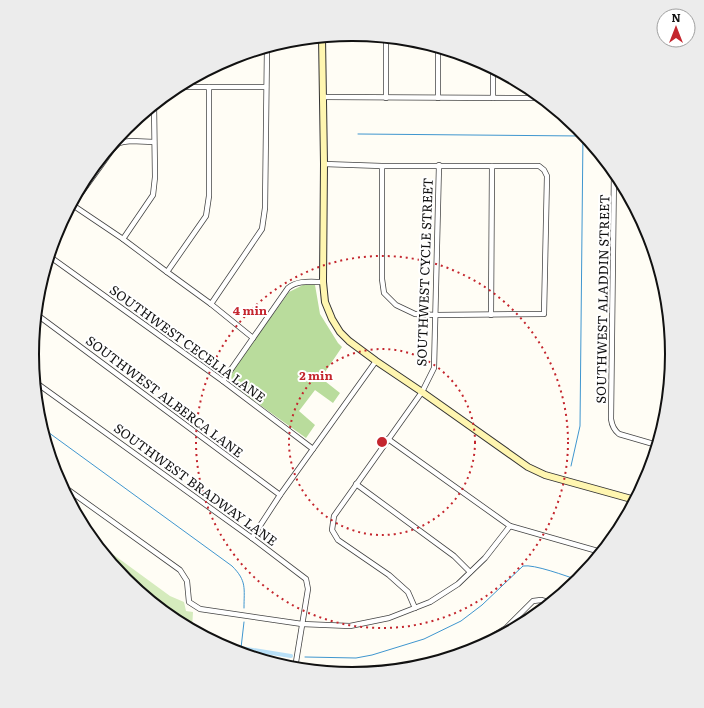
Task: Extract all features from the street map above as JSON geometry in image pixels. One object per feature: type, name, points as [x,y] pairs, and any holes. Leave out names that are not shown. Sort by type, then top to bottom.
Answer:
[{"type":"street","points":[[322,43],[324,164],[323,282],[325,302],[332,319],[340,332],[349,341],[376,361],[536,472],[630,498]]},
{"type":"street","points":[[386,43],[386,98]]},
{"type":"street","points":[[211,304],[262,229],[264,208],[267,53]]},
{"type":"street","points":[[438,54],[438,98]]},
{"type":"street","points":[[493,75],[493,98]]},
{"type":"street","points":[[189,87],[266,87]]},
{"type":"street","points":[[166,272],[206,216],[209,196],[209,87]]},
{"type":"street","points":[[323,97],[532,98]]},
{"type":"street","points":[[122,239],[152,195],[155,177],[154,112]]},
{"type":"street","points":[[122,142],[131,141],[154,142]]},
{"type":"street","points":[[324,164],[382,166],[539,166],[544,170],[547,176],[544,314],[415,314],[396,305],[384,293],[382,279],[382,166]]},
{"type":"street","name":"SOUTHWEST CYCLE STREET","points":[[415,608],[408,592],[389,575],[338,540],[332,530],[334,516],[422,392],[434,368],[439,165]]},
{"type":"street","points":[[491,315],[492,166]]},
{"type":"street","name":"SOUTHWEST ALADDIN STREET","points":[[614,183],[612,426],[619,434],[651,443]]},
{"type":"street","points":[[76,207],[211,304],[253,338]]},
{"type":"street","name":"SOUTHWEST CECELIA LANE","points":[[54,260],[223,381],[314,449]]},
{"type":"street","points":[[223,381],[284,294],[292,285],[299,282],[323,282]]},
{"type":"street","name":"SOUTHWEST ALBERCA LANE","points":[[42,318],[280,495]]},
{"type":"street","points":[[252,538],[280,495],[376,361]]},
{"type":"street","name":"SOUTHWEST BRADWAY LANE","points":[[41,386],[252,538],[306,579],[308,589],[302,624]]},
{"type":"street","points":[[388,439],[510,526],[595,550]]},
{"type":"street","points":[[356,484],[454,556],[470,572]]},
{"type":"street","points":[[71,492],[180,570],[187,581],[189,602],[200,609],[302,624],[350,626],[389,618],[439,597],[458,584],[485,558],[510,526]]},
{"type":"street","points":[[518,619],[533,602],[541,600],[544,601]]},
{"type":"street","points":[[296,662],[302,624]]},
{"type":"green space","points":[[303,285],[315,285],[320,314],[342,347],[321,378],[340,393],[333,403],[315,390],[299,411],[315,425],[306,438],[232,385],[231,373],[289,292]]},
{"type":"green space","points":[[111,553],[170,596],[184,602],[186,611],[193,612],[192,623],[161,602],[131,575]]},
{"type":"waterway","points":[[358,134],[576,136]]},
{"type":"waterway","points":[[571,466],[580,426],[583,144]]},
{"type":"waterway","points":[[50,433],[232,566],[237,571],[244,585],[244,608]]},
{"type":"waterway","points":[[305,657],[356,658],[372,655],[424,639],[461,621],[482,605],[523,566],[542,568],[570,577]]},
{"type":"waterway","points":[[241,646],[244,622]]},
{"type":"waterway","points":[[249,649],[291,656]]}]
